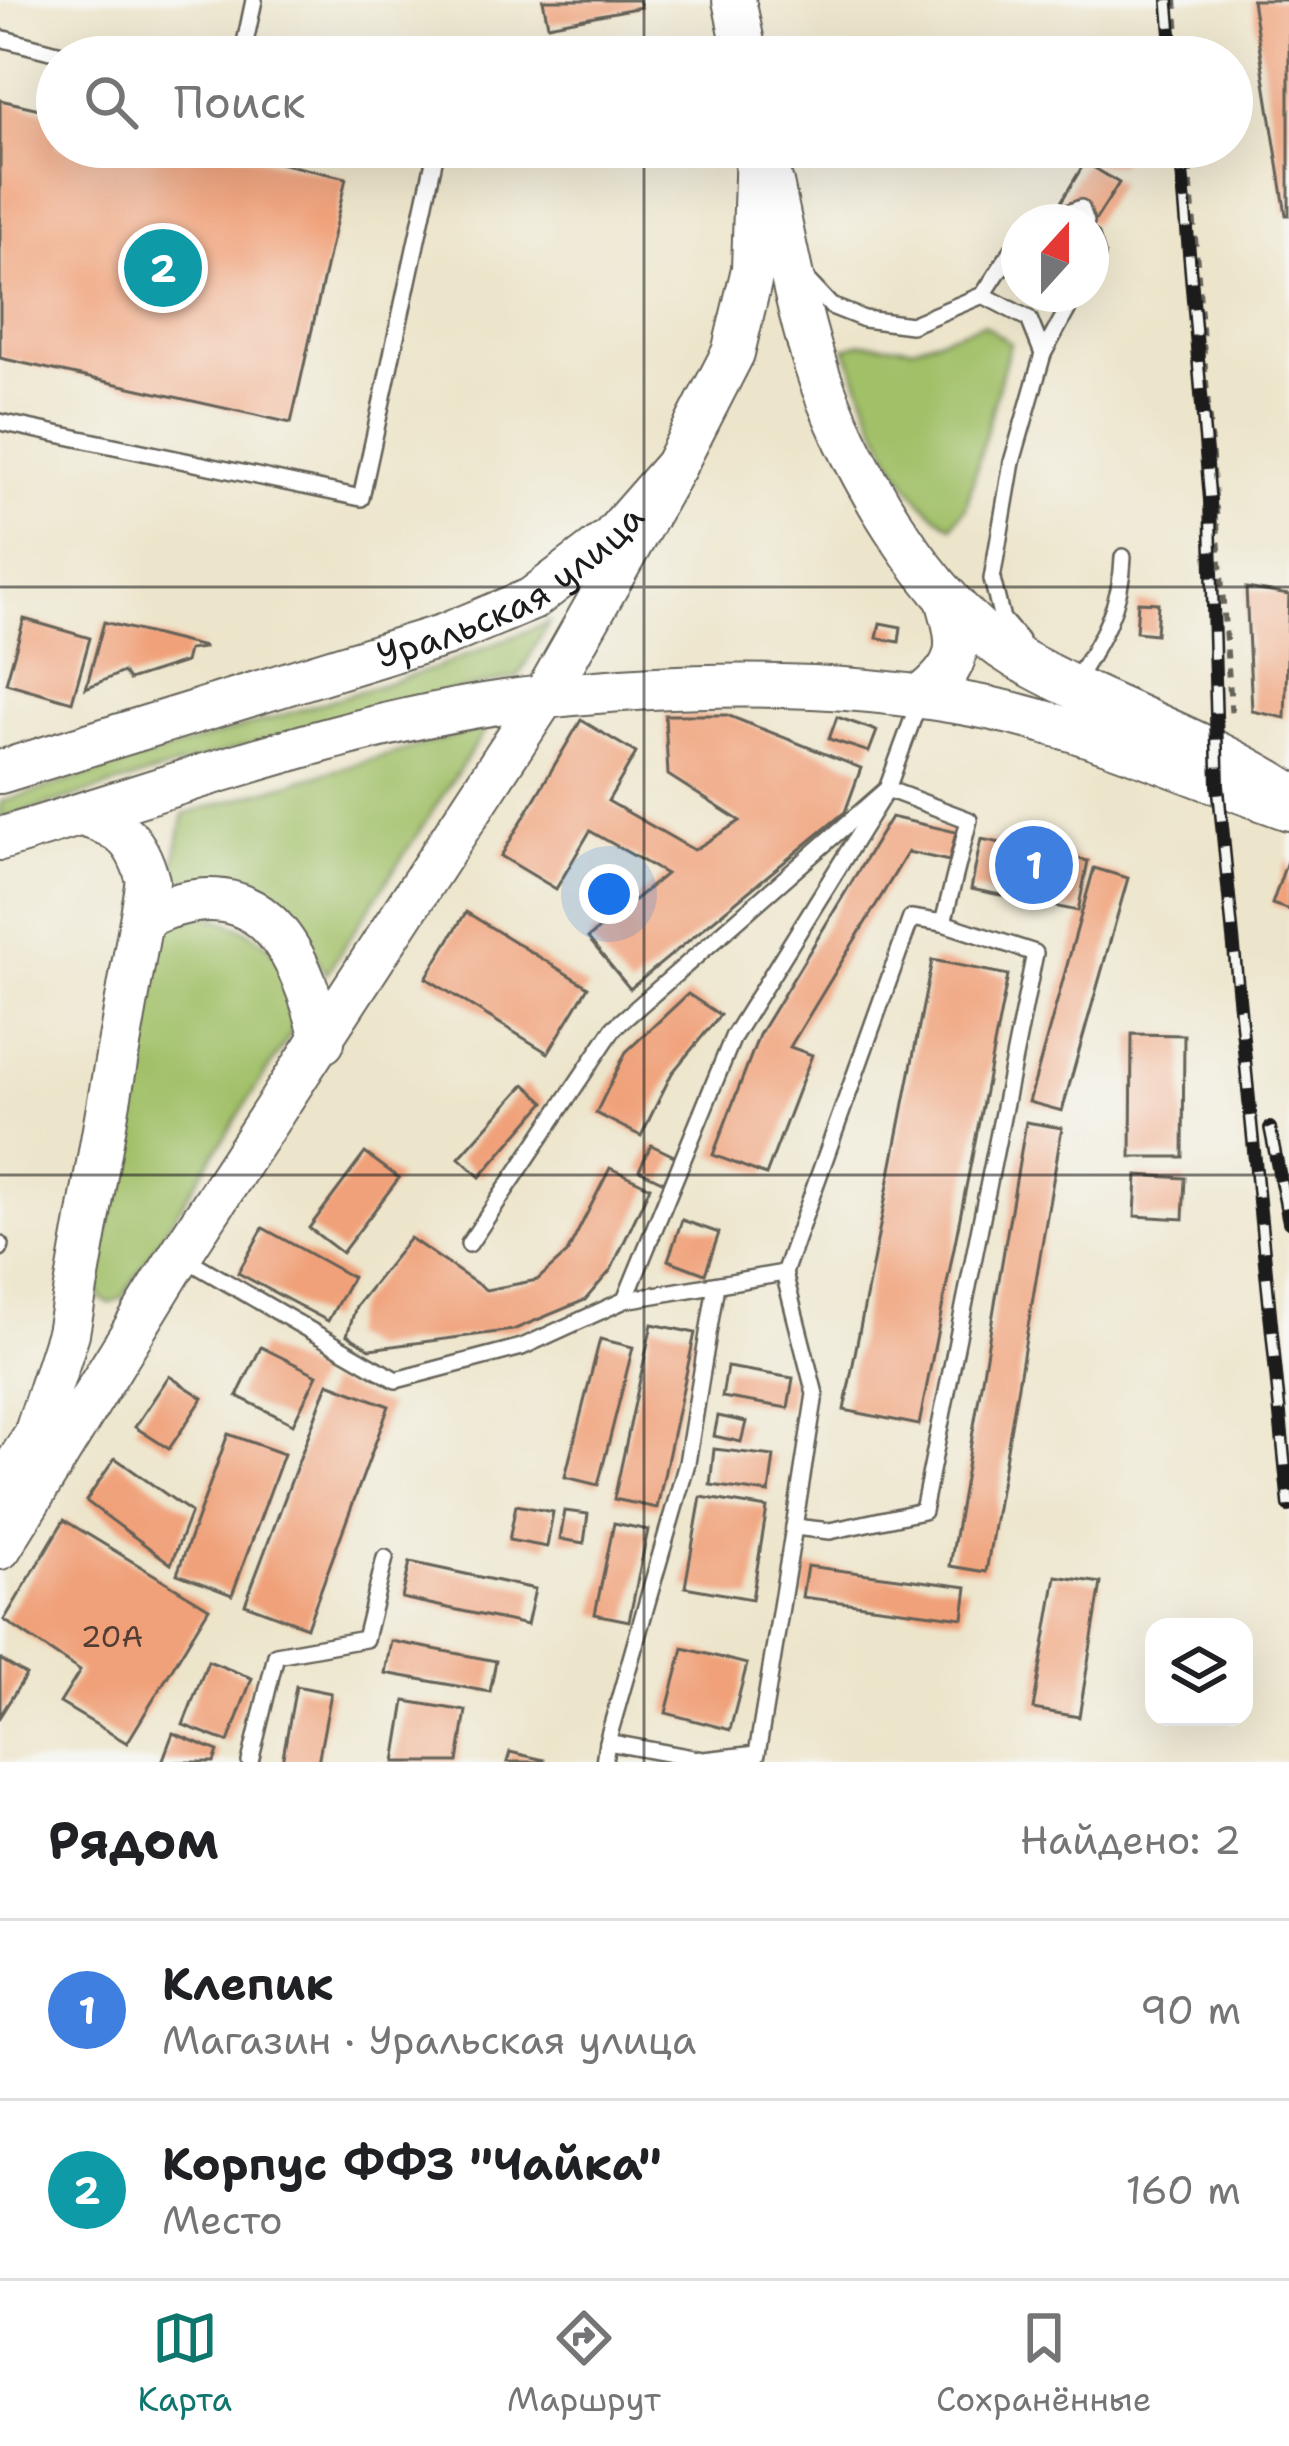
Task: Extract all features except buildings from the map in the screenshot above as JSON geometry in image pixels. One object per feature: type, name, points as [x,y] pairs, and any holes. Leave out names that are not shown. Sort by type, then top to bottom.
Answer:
[{"type":"main road","points":[[734,0],[742,36]]},
{"type":"main road","name":"Уральская улица","points":[[0,772],[445,635],[532,598],[612,538],[675,466],[721,382],[743,326],[753,269],[760,168]]},
{"type":"main road","points":[[766,168],[815,365],[872,490],[947,599],[1015,656],[1289,809]]},
{"type":"main road","points":[[21,1476],[180,1256],[322,1042],[544,697],[675,466]]},
{"type":"main road","points":[[922,696],[946,677],[960,641],[947,599]]},
{"type":"main road","points":[[0,839],[339,740],[544,697],[790,685],[922,696],[993,709],[1289,793]]},
{"type":"main road","points":[[0,1548],[68,1333],[148,881],[140,851],[118,826],[82,815]]},
{"type":"main road","points":[[142,918],[172,904],[209,898],[249,912],[285,937],[308,982],[322,1042]]},
{"type":"lane","points":[[246,36],[254,0]]},
{"type":"lane","points":[[0,38],[36,47]]},
{"type":"lane","points":[[0,422],[361,498],[432,168]]},
{"type":"lane","points":[[788,260],[831,306],[864,320],[910,325],[983,295],[1001,268]]},
{"type":"lane","points":[[983,295],[1029,319],[1043,354]]},
{"type":"lane","points":[[1066,312],[1043,354],[1012,461],[992,579],[1002,619],[1028,650],[1073,685],[1122,589],[1123,557]]},
{"type":"lane","points":[[625,1300],[734,1037],[887,789],[922,696]]},
{"type":"lane","points":[[887,789],[969,820],[943,923]]},
{"type":"lane","points":[[469,1244],[614,1028],[887,789]]},
{"type":"lane","points":[[607,1742],[704,1760],[757,1754],[815,1394],[784,1273],[911,918],[943,923],[1035,953],[923,1511],[830,1531],[794,1527]]},
{"type":"lane","points":[[180,1256],[396,1380],[521,1347],[625,1300],[784,1273]]},
{"type":"lane","points":[[604,1762],[687,1463],[716,1285]]},
{"type":"lane","points":[[250,1762],[276,1655],[364,1639],[385,1558]]},
{"type":"path","points":[[1175,0],[1178,36]]},
{"type":"path","points":[[1189,168],[1227,772]]},
{"type":"green space","points":[[983,324],[1010,343],[966,507],[952,526],[931,511],[899,471],[845,348],[862,343],[913,347]]},
{"type":"green space","points":[[549,622],[518,677],[367,710],[0,819],[0,802],[436,668]]},
{"type":"green space","points":[[488,726],[326,974],[289,913],[216,878],[170,885],[184,814]]},
{"type":"green space","points":[[200,914],[245,930],[273,951],[288,983],[293,1030],[122,1298],[110,1304],[100,1298],[97,1287],[161,926]]},
{"type":"railway","points":[[1168,0],[1171,36]]},
{"type":"railway","points":[[1182,168],[1210,500],[1218,785],[1289,1506]]},
{"type":"railway","points":[[1270,1128],[1289,1222]]},
{"type":"place","name":"Корпус ФФЗ \"Чайка\"","points":[[163,268]]},
{"type":"place","name":"Клепик","points":[[1034,865]]}]
